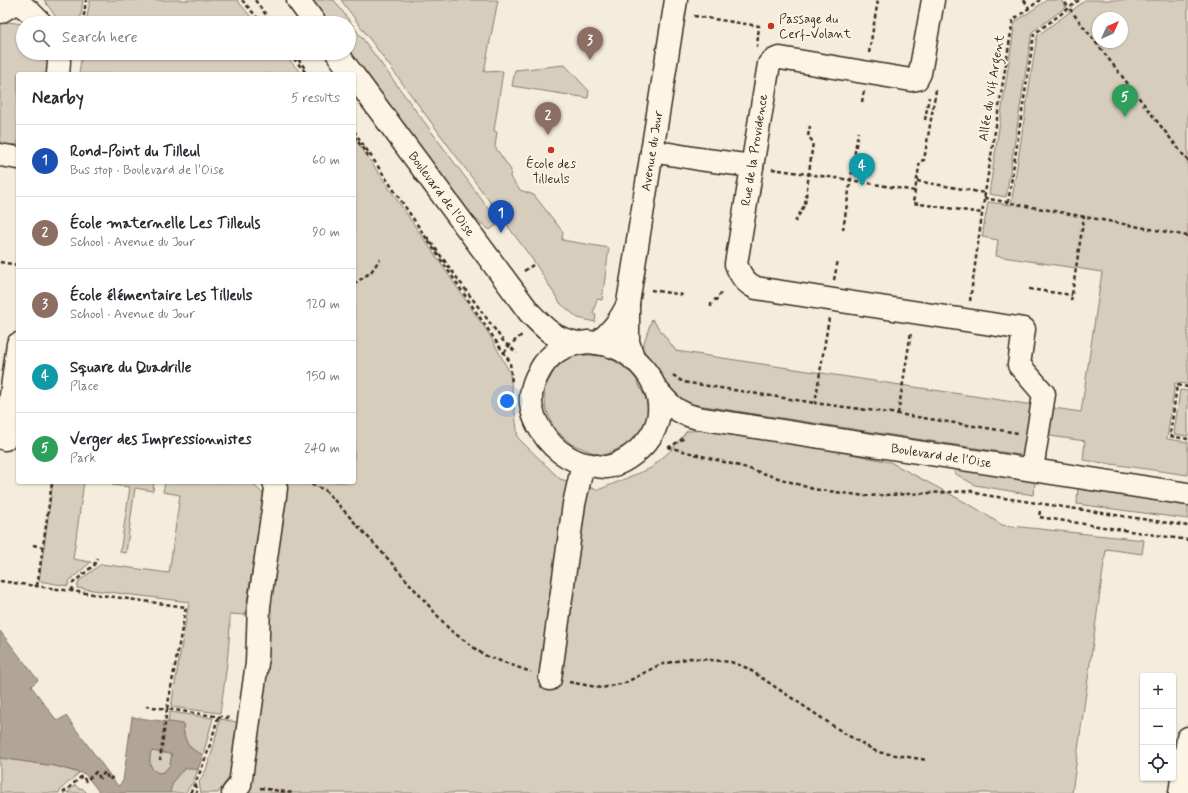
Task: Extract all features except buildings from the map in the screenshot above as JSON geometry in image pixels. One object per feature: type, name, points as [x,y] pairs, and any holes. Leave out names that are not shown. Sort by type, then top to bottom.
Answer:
[{"type":"main road","points":[[298,0],[310,16]]},
{"type":"main road","name":"Rue de la Providence","points":[[933,0],[920,73],[917,79],[911,80],[780,58],[772,60],[769,64],[736,264],[742,276],[749,285],[756,288],[1024,329],[1019,365],[1044,394],[1038,436]]},
{"type":"main road","points":[[13,5],[30,12],[34,16]]},
{"type":"main road","name":"Avenue du Jour","points":[[634,360],[628,342],[628,303],[675,6]]},
{"type":"main road","points":[[58,72],[59,60]]},
{"type":"main road","name":"Boulevard de l'Oise","points":[[342,60],[351,72]]},
{"type":"main road","name":"Boulevard de l'Oise","points":[[356,79],[492,263],[531,323],[540,345],[541,357],[539,372]]},
{"type":"main road","points":[[652,152],[752,166]]},
{"type":"main road","points":[[0,155],[16,158]]},
{"type":"main road","name":"Avenue du Jour","points":[[587,343],[606,336],[619,321],[628,303]]},
{"type":"main road","name":"Boulevard de l'Oise","points":[[531,323],[542,325],[558,338],[587,343]]},
{"type":"main road","points":[[587,343],[612,346],[620,350],[634,360],[646,372],[662,379],[659,414],[655,429],[661,445],[636,452],[614,465],[606,467],[583,464],[567,457],[556,448],[543,432],[533,412],[531,395],[536,377],[547,360],[554,353],[565,347],[587,343]]},
{"type":"main road","points":[[8,439],[16,363]]},
{"type":"main road","name":"Boulevard de l'Oise","points":[[662,379],[662,397],[682,414],[687,424],[1032,470],[1188,494]]},
{"type":"main road","points":[[661,445],[661,429],[687,424]]},
{"type":"main road","points":[[1032,470],[1038,436]]},
{"type":"main road","points":[[550,679],[574,504],[583,464]]},
{"type":"main road","points":[[237,790],[257,663],[259,606],[276,488],[275,484]]},
{"type":"main road","points":[[1180,793],[1188,738]]},
{"type":"path","points":[[84,16],[86,0]]},
{"type":"path","points":[[242,0],[256,16]]},
{"type":"path","points":[[255,0],[267,16]]},
{"type":"path","points":[[870,46],[878,0]]},
{"type":"path","points":[[1024,0],[1029,8]]},
{"type":"path","name":"Allée du Vif Argent","points":[[976,302],[970,301],[984,198],[1013,20],[1040,0]]},
{"type":"path","points":[[1063,0],[1188,161]]},
{"type":"path","points":[[1008,202],[1034,34],[1079,0]]},
{"type":"path","points":[[675,6],[759,26],[757,48]]},
{"type":"path","points":[[295,60],[306,72]]},
{"type":"path","points":[[299,60],[307,72]]},
{"type":"path","points":[[925,120],[929,97]]},
{"type":"path","points":[[795,222],[805,204],[813,142],[808,136],[810,126]]},
{"type":"path","points":[[843,230],[858,132]]},
{"type":"path","points":[[356,134],[510,362],[512,390]]},
{"type":"path","points":[[356,139],[504,342],[517,353]]},
{"type":"path","points":[[920,161],[913,203],[982,213]]},
{"type":"path","points":[[752,166],[915,191]]},
{"type":"path","points":[[917,181],[985,193]]},
{"type":"path","points":[[984,198],[1188,236]]},
{"type":"path","points":[[1071,302],[1084,216]]},
{"type":"path","points":[[356,283],[371,272],[380,259]]},
{"type":"path","points":[[834,282],[838,260]]},
{"type":"path","points":[[0,262],[16,265]]},
{"type":"path","points":[[1030,289],[1072,295]]},
{"type":"path","points":[[651,290],[684,295]]},
{"type":"path","points":[[711,307],[712,300],[716,300],[721,293]]},
{"type":"path","points":[[815,403],[830,311]]},
{"type":"path","points":[[898,414],[927,314]]},
{"type":"path","points":[[504,353],[531,323]]},
{"type":"path","points":[[516,358],[531,323]]},
{"type":"path","points":[[662,379],[1038,436]]},
{"type":"path","points":[[1188,387],[1178,385],[1170,436],[1188,439]]},
{"type":"path","points":[[661,445],[674,428],[687,424]]},
{"type":"path","points":[[661,445],[687,424]]},
{"type":"path","points":[[661,445],[743,467],[813,489],[865,496],[972,491],[998,498],[1188,526]]},
{"type":"path","points":[[37,586],[52,484]]},
{"type":"path","points":[[310,484],[325,490],[450,630],[484,655],[550,679],[602,688],[625,683],[659,664],[690,658],[731,662],[747,668],[844,733],[877,752],[927,760]]},
{"type":"path","points":[[1040,511],[1039,517],[1188,540]]},
{"type":"path","points":[[33,545],[43,546]]},
{"type":"path","points":[[72,591],[73,583],[94,565],[97,558]]},
{"type":"path","points":[[0,582],[186,607],[167,709],[160,760]]},
{"type":"path","points":[[146,706],[218,717],[249,720]]},
{"type":"path","points":[[190,793],[207,755],[218,717]]},
{"type":"path","points":[[64,793],[82,776],[86,781],[96,772],[100,778],[105,772],[109,780],[115,775]]},
{"type":"path","points":[[195,784],[197,793]]},
{"type":"path","points":[[237,790],[293,793]]},
{"type":"shaded area","points":[[44,0],[83,0],[81,16],[55,16]]},
{"type":"shaded area","points":[[90,0],[237,0],[250,16],[87,16]]},
{"type":"shaded area","points":[[310,0],[334,0],[346,16],[322,16]]},
{"type":"shaded area","points":[[341,0],[498,0],[484,72],[503,71],[494,131],[497,132],[495,147],[511,170],[510,177],[520,190],[534,195],[563,232],[562,240],[609,248],[602,300],[597,299],[593,314],[596,314],[595,322],[578,318],[560,303],[535,263],[356,20],[356,16],[353,16]]},
{"type":"shaded area","points":[[1047,0],[1061,0],[1066,7],[1032,32],[1006,197],[989,194],[1015,22]]},
{"type":"shaded area","points":[[1086,0],[1188,0],[1188,384],[1175,383],[1167,439],[1188,442],[1188,475],[1083,460],[1085,441],[1043,435],[1047,407],[1081,412],[1102,272],[996,256],[998,240],[982,237],[988,202],[1011,205],[1037,36]]},
{"type":"shaded area","points":[[0,23],[16,23],[16,60],[50,60],[50,72],[16,72],[16,144],[11,145],[0,145]]},
{"type":"shaded area","points":[[356,30],[499,223],[490,230],[466,212],[354,60],[356,60]]},
{"type":"shaded area","points":[[81,60],[289,60],[300,72],[79,72]]},
{"type":"shaded area","points":[[565,65],[589,91],[588,98],[512,86],[515,70]]},
{"type":"shaded area","points":[[356,140],[489,334],[510,373],[518,438],[560,479],[598,490],[651,468],[671,450],[687,431],[713,430],[822,448],[890,462],[974,507],[1002,525],[1144,540],[1142,554],[1106,549],[1072,793],[244,793],[285,484],[356,484]]},
{"type":"shaded area","points":[[652,319],[676,351],[1033,405],[1027,456],[691,404],[679,400],[664,384],[642,348]]},
{"type":"shaded area","points":[[590,355],[608,357],[627,369],[636,379],[647,401],[648,413],[643,428],[631,443],[602,456],[571,444],[554,428],[546,409],[544,389],[555,369],[571,356]]},
{"type":"shaded area","points":[[1180,390],[1188,391],[1188,436],[1174,434]]},
{"type":"shaded area","points":[[955,466],[1036,478],[1033,495],[975,485],[954,473]]},
{"type":"shaded area","points":[[53,484],[84,484],[73,559],[91,562],[69,581],[68,586],[39,581]]},
{"type":"shaded area","points":[[154,484],[153,491],[135,488],[126,553],[120,552],[130,487],[112,485]]},
{"type":"shaded area","points":[[165,484],[253,484],[264,495],[245,615],[230,614],[228,652],[220,713],[171,707],[189,602],[77,588],[79,581],[101,564],[169,573],[180,495],[163,492]]},
{"type":"shaded area","points":[[1078,485],[1188,502],[1188,519],[1077,504]]},
{"type":"shaded area","points":[[0,631],[38,680],[31,686],[57,721],[66,716],[118,786],[123,781],[132,717],[183,724],[184,735],[187,743],[193,750],[203,755],[198,770],[188,768],[179,773],[170,793],[100,793],[85,774],[55,766],[0,758]],"holes":[[[151,751],[172,754],[170,765],[164,772],[158,773],[152,768],[150,761]]]},
{"type":"shaded area","points":[[170,712],[213,718],[203,755],[193,750],[187,743],[184,735],[183,724],[168,722]]},
{"type":"shaded area","points":[[220,719],[242,723],[234,767],[230,776],[218,793],[201,793],[199,782],[206,770],[212,752]]},
{"type":"shaded area","points":[[151,751],[172,754],[170,765],[164,772],[158,773],[152,768],[150,761]]},
{"type":"shaded area","points":[[0,758],[55,766],[79,773],[62,788],[59,793],[0,793]]},
{"type":"shaded area","points":[[188,768],[198,770],[193,782],[185,793],[170,793],[176,778],[181,772]]},
{"type":"shaded area","points":[[75,785],[79,789],[82,788],[87,793],[67,793]]},
{"type":"place","name":"Passage du Cerf-Volant","points":[[771,26]]},
{"type":"place","name":"École élémentaire Les Tilleuls","points":[[590,60]]},
{"type":"place","name":"Verger des Impressionnistes","points":[[1125,117]]},
{"type":"place","name":"École maternelle Les Tilleuls","points":[[548,135]]},
{"type":"place","name":"École des Tilleuls","points":[[551,150]]},
{"type":"place","name":"Square du Quadrille","points":[[862,186]]},
{"type":"place","name":"Rond-Point du Tilleul","points":[[501,233]]}]
